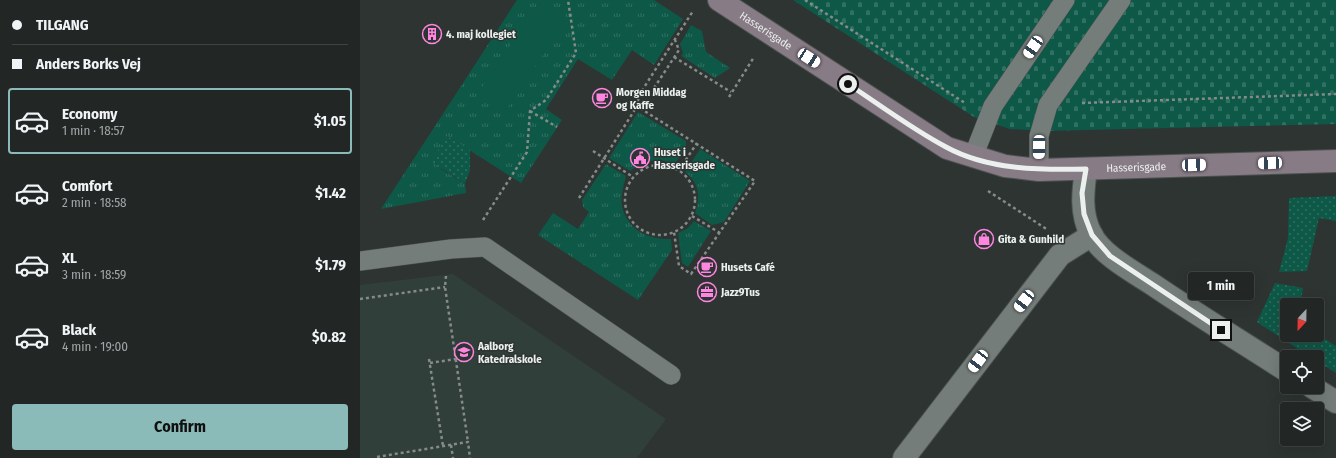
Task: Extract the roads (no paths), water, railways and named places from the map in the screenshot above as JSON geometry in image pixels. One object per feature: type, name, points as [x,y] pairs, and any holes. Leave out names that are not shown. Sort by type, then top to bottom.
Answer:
[{"type":"street","name":"Hasserisgade","points":[[719,0],[947,148],[1005,166],[1039,170],[1336,161]]},
{"type":"street","points":[[1086,169],[1082,193],[1084,214],[1092,235],[1110,256],[1199,316],[1280,367]]},
{"type":"street","points":[[904,458],[1060,255],[1092,235]]},
{"type":"street","points":[[1323,394],[1336,402]]},
{"type":"lane","points":[[973,157],[990,112],[1066,0]]},
{"type":"lane","points":[[1039,170],[1039,136],[1048,105],[1121,0]]},
{"type":"lane","points":[[360,261],[451,249],[485,247],[671,376]]},
{"type":"place","name":"4. maj kollegiet","points":[[432,34]]},
{"type":"place","name":"Morgen Middag og Kaffe","points":[[602,98]]},
{"type":"place","name":"Huset i Hasserisgade","points":[[640,158]]},
{"type":"place","name":"Gita & Gunhild","points":[[984,239]]},
{"type":"place","name":"Husets Café","points":[[707,267]]},
{"type":"place","name":"Jazz9Tus","points":[[707,292]]},
{"type":"place","name":"Aalborg Katedralskole","points":[[464,352]]}]
